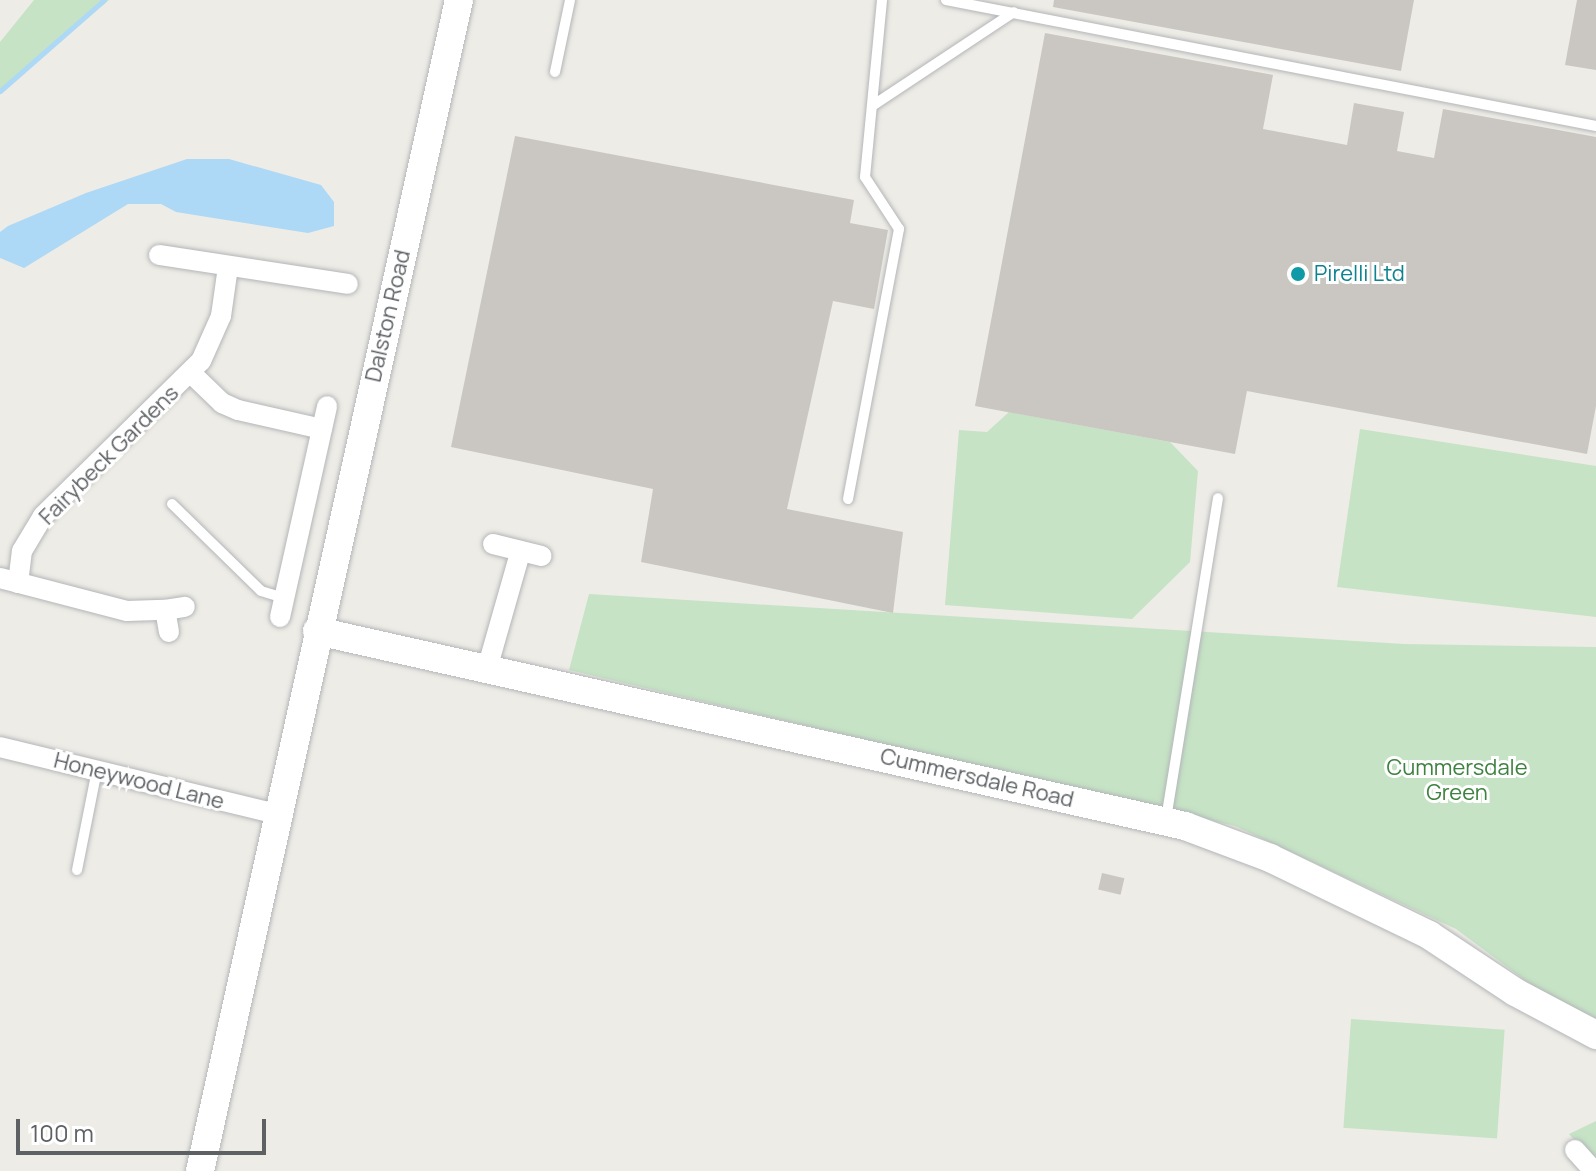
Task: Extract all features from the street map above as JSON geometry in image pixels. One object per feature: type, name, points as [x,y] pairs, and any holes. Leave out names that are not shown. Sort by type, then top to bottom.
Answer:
[{"type":"street","name":"Dalston Road","points":[[200,1171],[459,0]]},
{"type":"street","points":[[159,255],[348,284]]},
{"type":"street","name":"Fairybeck Gardens","points":[[9,581],[43,516],[192,374],[216,333],[228,267]]},
{"type":"street","name":"Fairybeck Gardens","points":[[192,374],[222,403],[238,410],[322,429]]},
{"type":"street","points":[[282,608],[327,406]]},
{"type":"street","points":[[493,544],[542,556]]},
{"type":"street","points":[[487,669],[520,553]]},
{"type":"street","points":[[9,581],[127,611],[175,609],[169,632]]},
{"type":"street","name":"Cummersdale Road","points":[[317,631],[1165,821],[1270,858],[1352,896],[1429,935],[1515,992],[1596,1035]]},
{"type":"street","name":"Honeywood Lane","points":[[0,747],[278,814]]},
{"type":"street","points":[[1575,1150],[1594,1171]]},
{"type":"lane","points":[[555,72],[570,0]]},
{"type":"lane","points":[[848,499],[899,229],[865,177],[882,0]]},
{"type":"lane","points":[[946,0],[1001,5],[1014,12],[1596,126]]},
{"type":"lane","points":[[872,106],[1014,12]]},
{"type":"lane","points":[[1165,821],[1218,498]]},
{"type":"lane","points":[[172,504],[282,608]]},
{"type":"lane","points":[[77,870],[97,770]]},
{"type":"green space","points":[[34,0],[109,0],[0,92],[0,42]]},
{"type":"green space","points":[[1009,412],[1170,442],[1198,471],[1190,562],[1132,619],[945,605],[959,430],[987,432]]},
{"type":"green space","points":[[1360,429],[1596,466],[1596,617],[1337,587]]},
{"type":"green space","name":"Cummersdale Green","points":[[589,594],[1404,644],[1596,647],[1596,1018],[1546,996],[1456,929],[1235,826],[569,670]]},
{"type":"green space","points":[[1351,1019],[1505,1030],[1497,1138],[1343,1128]]},
{"type":"green space","points":[[1596,1121],[1596,1165],[1569,1134]]},
{"type":"water","points":[[187,159],[229,159],[321,185],[334,202],[334,226],[308,233],[176,212],[161,204],[128,204],[24,268],[0,258],[0,232],[8,226],[86,193]]},
{"type":"building","points":[[1054,0],[1414,0],[1401,71],[1053,7]]},
{"type":"building","points":[[1577,0],[1596,0],[1596,70],[1565,65]]},
{"type":"building","name":"Pirelli Ltd","points":[[1045,33],[1273,75],[1263,129],[1347,145],[1354,103],[1404,112],[1397,151],[1434,158],[1443,109],[1596,137],[1596,406],[1587,454],[1247,391],[1235,454],[975,406]]},
{"type":"building","points":[[515,136],[854,200],[850,223],[888,230],[874,309],[833,301],[787,509],[903,532],[893,613],[641,562],[653,489],[451,447]]},
{"type":"building","points":[[1102,873],[1124,878],[1121,895],[1098,890]]},
{"type":"waterway","points":[[0,91],[104,0]]},
{"type":"place","name":"Pirelli Ltd","points":[[1298,274]]}]
